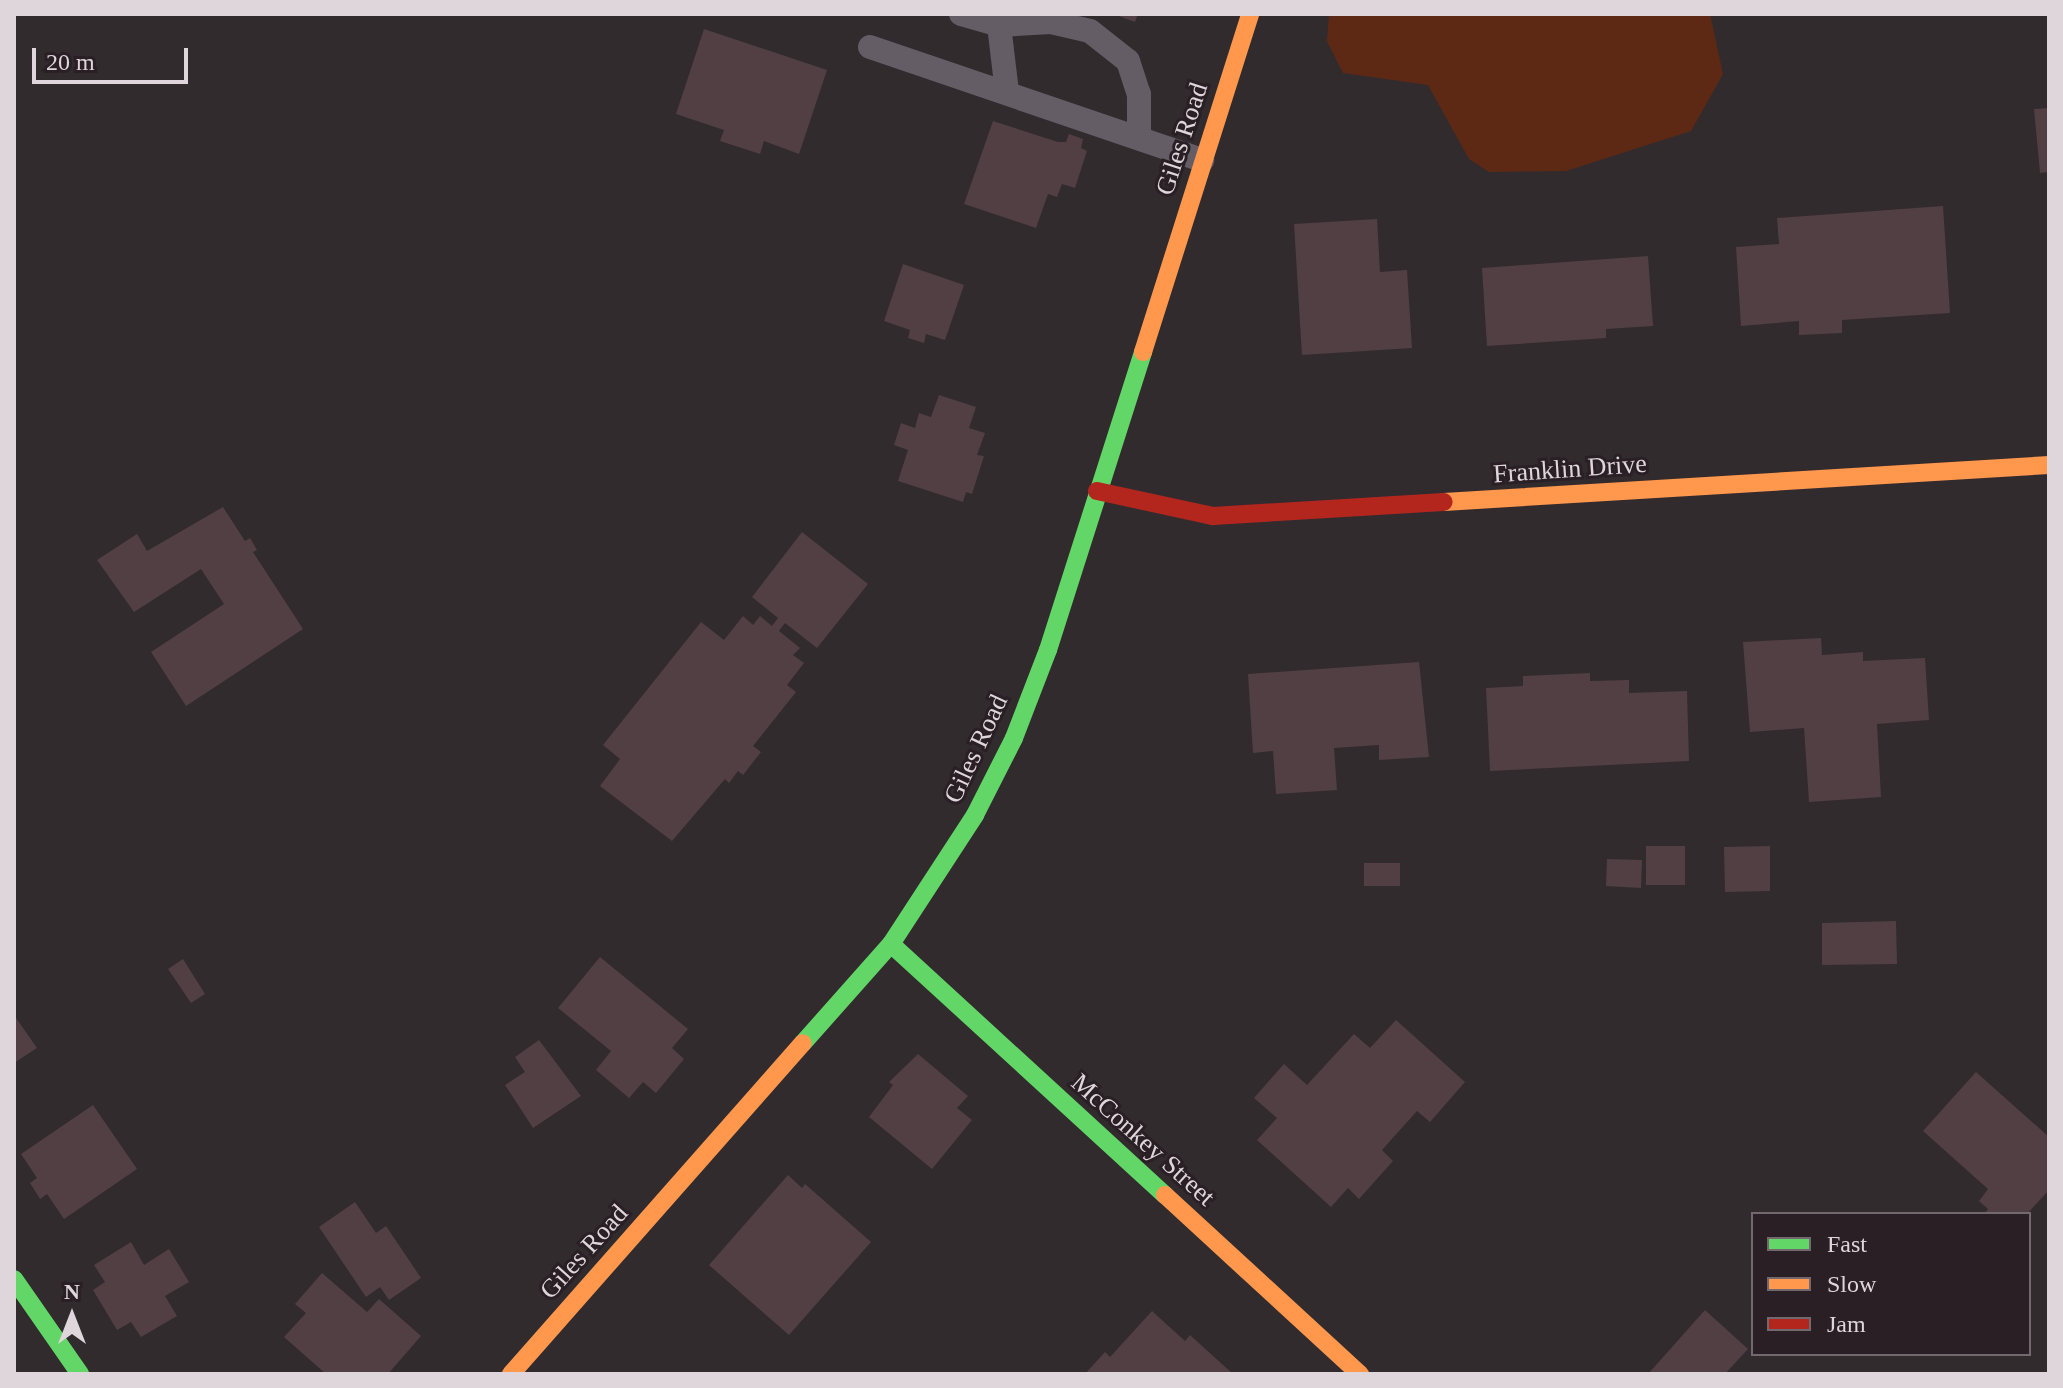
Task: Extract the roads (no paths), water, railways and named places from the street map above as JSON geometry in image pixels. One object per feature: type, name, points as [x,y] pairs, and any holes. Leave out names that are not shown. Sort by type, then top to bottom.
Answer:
[{"type":"street","name":"Giles Road","points":[[511,1374],[891,944],[949,859],[1014,738],[1048,650],[1250,14]]},
{"type":"street","name":"Franklin Drive","points":[[1097,491],[1213,516],[2049,465]]},
{"type":"street","name":"McConkey Street","points":[[891,944],[1360,1374]]},
{"type":"street","points":[[14,1279],[80,1374]]},
{"type":"lane","points":[[961,14],[999,25],[1051,22],[1090,31],[1128,61],[1139,94],[1139,135]]},
{"type":"lane","points":[[999,25],[1007,92]]},
{"type":"lane","points":[[870,47],[1139,135],[1202,160]]}]
